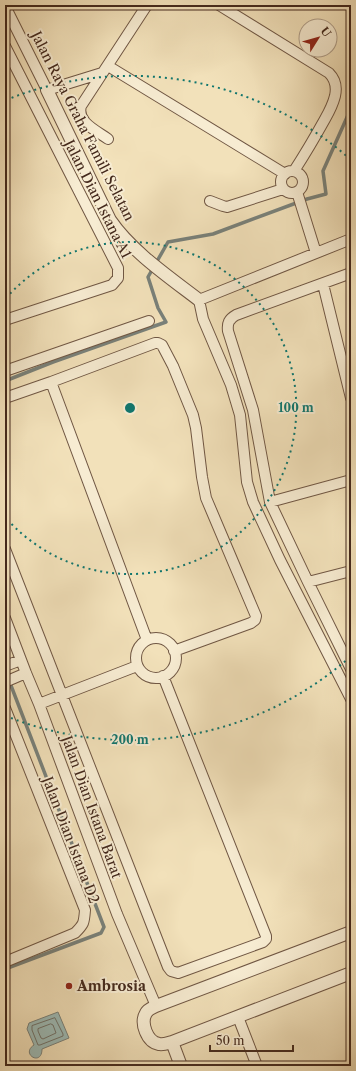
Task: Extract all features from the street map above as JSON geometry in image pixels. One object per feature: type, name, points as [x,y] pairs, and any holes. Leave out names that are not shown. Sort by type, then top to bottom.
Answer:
[{"type":"street","points":[[108,139],[84,122],[80,114],[81,106],[147,5]]},
{"type":"street","points":[[219,5],[329,73],[335,82],[335,96],[330,110],[318,132],[290,173],[282,178],[281,184],[283,189],[287,192],[298,194]]},
{"type":"street","name":"Jalan Raya Graha Famili Selatan","points":[[5,6],[110,220],[117,231],[143,256],[199,300]]},
{"type":"street","name":"Jalan Dian Istana A1","points":[[5,46],[118,268],[118,278],[112,286],[5,320]]},
{"type":"street","points":[[47,90],[105,70],[290,173],[299,174],[303,183],[298,194],[316,253]]},
{"type":"street","points":[[210,201],[227,207],[283,189]]},
{"type":"street","points":[[351,239],[199,300],[203,319],[231,385],[240,415],[247,482],[253,502],[280,560],[351,699]]},
{"type":"street","points":[[351,273],[236,315],[232,317],[227,325],[253,410],[270,502],[351,669]]},
{"type":"street","points":[[322,284],[351,398]]},
{"type":"street","points":[[5,371],[149,321]]},
{"type":"street","points":[[5,398],[156,343],[162,345],[173,366],[193,415],[206,498],[256,616],[255,620],[251,623],[174,650]]},
{"type":"street","points":[[51,382],[147,640]]},
{"type":"street","points":[[270,502],[351,480]]},
{"type":"street","points":[[5,549],[168,967],[171,971],[178,973],[263,942],[266,939],[266,936],[163,676]]},
{"type":"street","points":[[308,582],[351,571]]},
{"type":"street","name":"Jalan Dian Istana Barat","points":[[5,618],[23,674],[39,704],[117,914],[156,1006]]},
{"type":"street","points":[[155,638],[170,644],[174,650],[176,658],[174,666],[170,672],[156,678],[148,676],[137,666],[137,651],[141,644],[147,640],[155,638]]},
{"type":"street","points":[[5,666],[18,661]]},
{"type":"street","points":[[39,704],[137,666]]},
{"type":"street","points":[[5,682],[23,674]]},
{"type":"street","name":"Jalan Dian Istana D2","points":[[5,708],[85,910],[84,922],[75,933],[5,962]]},
{"type":"street","points":[[351,932],[156,1006],[148,1010],[144,1016],[144,1028],[153,1041],[158,1044],[172,1042],[351,973]]},
{"type":"street","points":[[238,1017],[257,1066]]},
{"type":"street","points":[[172,1042],[181,1066]]},
{"type":"water","points":[[58,1012],[69,1038],[42,1049],[39,1057],[33,1057],[29,1052],[30,1048],[34,1045],[27,1029],[29,1023]]},
{"type":"waterway","points":[[5,381],[53,362],[166,322],[158,308],[148,277],[168,242],[213,234],[307,199],[326,194],[323,171],[348,115],[351,98]]},
{"type":"waterway","points":[[5,670],[104,927],[101,933],[5,969]]},
{"type":"place","name":"Ambrosia","points":[[69,986]]}]
